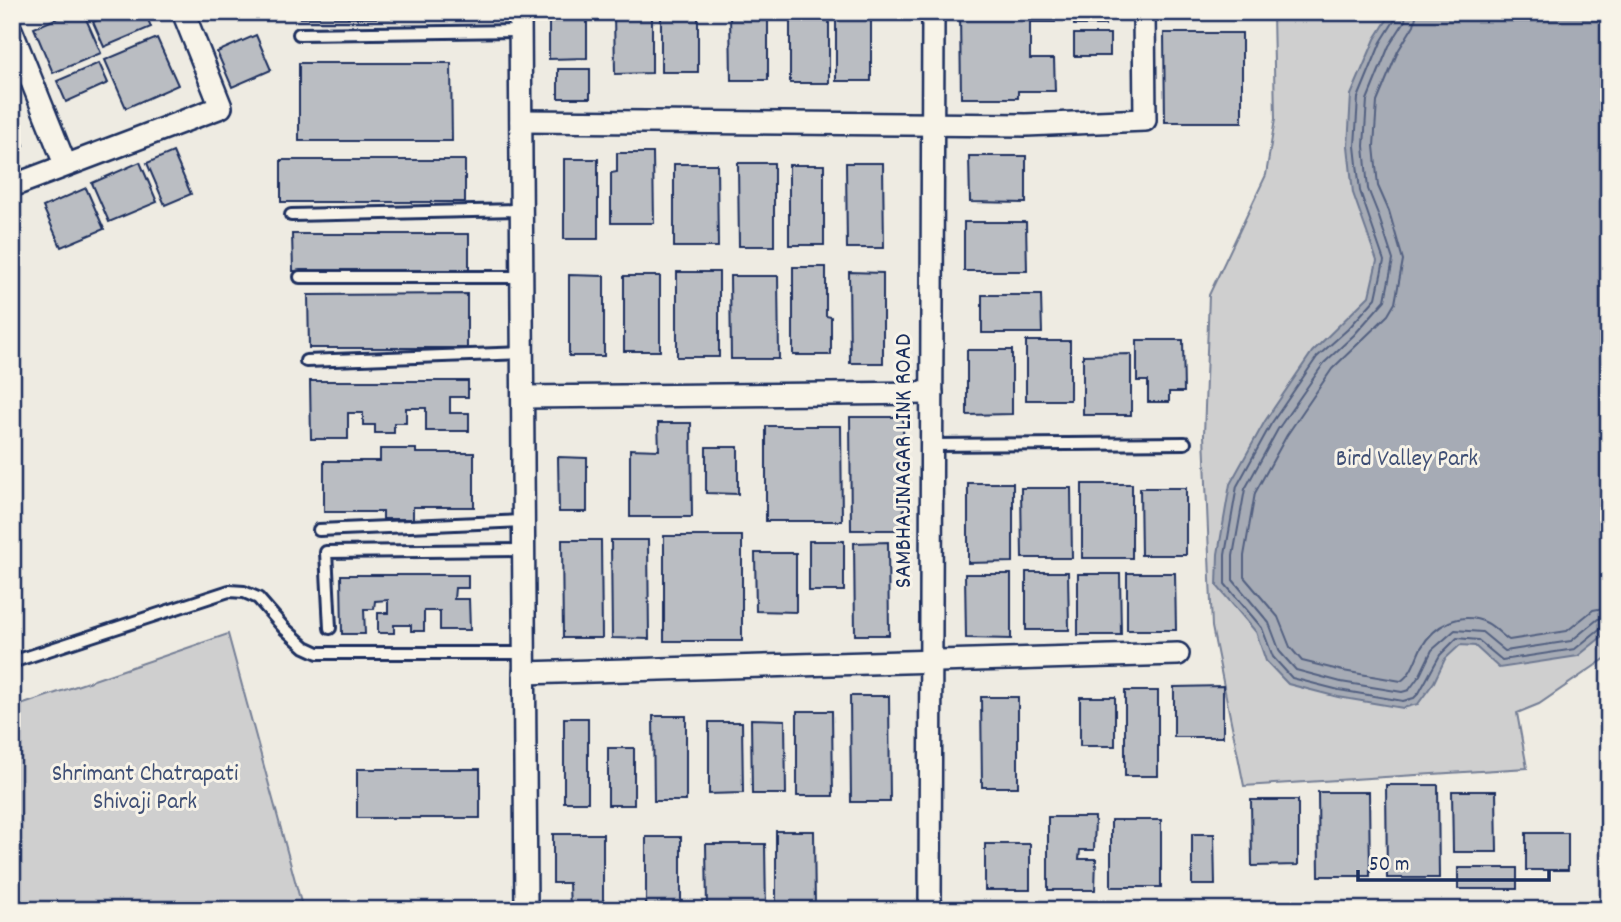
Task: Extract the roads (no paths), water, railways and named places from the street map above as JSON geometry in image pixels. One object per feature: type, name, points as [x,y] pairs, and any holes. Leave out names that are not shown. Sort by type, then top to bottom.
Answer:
[{"type":"street","points":[[12,186],[221,107],[183,12]]},
{"type":"street","name":"SAMBHAJINAGAR LINK ROAD","points":[[930,910],[933,12]]},
{"type":"street","points":[[521,121],[1026,125],[1145,120],[1144,12]]},
{"type":"street","points":[[520,22],[526,910]]},
{"type":"street","points":[[12,32],[65,164]]},
{"type":"street","points":[[523,397],[932,393]]},
{"type":"street","points":[[524,663],[931,661],[1178,654]]},
{"type":"lane","points":[[299,34],[520,22]]},
{"type":"lane","points":[[292,215],[522,210]]},
{"type":"lane","points":[[300,277],[522,277]]},
{"type":"lane","points":[[306,361],[522,353]]},
{"type":"lane","points":[[931,445],[1185,443]]},
{"type":"lane","points":[[319,530],[523,521]]},
{"type":"lane","points":[[330,628],[326,552],[523,551]]},
{"type":"lane","points":[[12,662],[229,591],[244,592],[258,598],[284,628],[305,647],[318,653],[524,663]]},
{"type":"water","name":"Bird Valley Park","points":[[1392,12],[1609,12],[1609,631],[1578,656],[1499,668],[1475,646],[1460,645],[1445,659],[1434,682],[1418,704],[1403,708],[1338,697],[1288,684],[1266,661],[1256,632],[1217,586],[1218,554],[1230,484],[1265,421],[1312,352],[1369,296],[1377,261],[1353,193],[1348,146],[1351,95],[1375,39]]},
{"type":"park label","name":"Shrimant Chatrapati Shivaji Park","points":[[145,789]]}]
